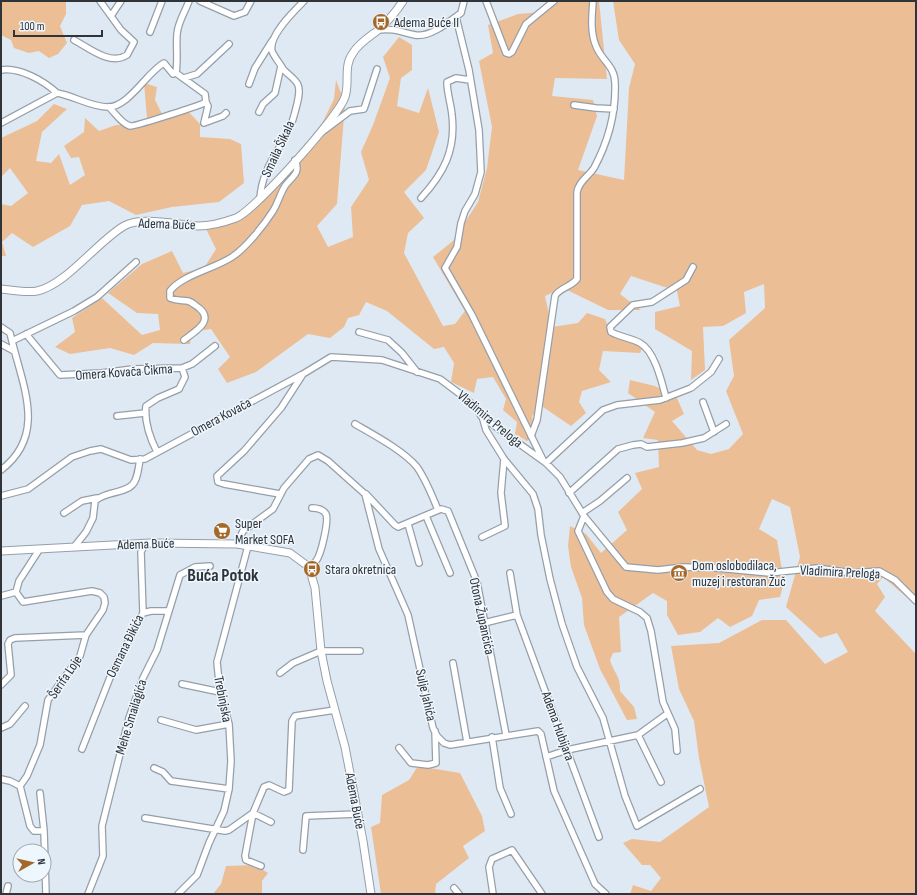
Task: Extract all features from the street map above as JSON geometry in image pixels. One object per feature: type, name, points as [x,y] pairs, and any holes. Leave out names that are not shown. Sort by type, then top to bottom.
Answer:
[{"type":"street","points":[[74,40],[109,59],[118,59],[127,55],[134,42],[121,30],[100,1]]},
{"type":"street","points":[[111,16],[121,1]]},
{"type":"street","points":[[150,32],[162,1]]},
{"type":"street","points":[[176,72],[178,58],[177,33],[189,1]]},
{"type":"street","points":[[200,1],[234,16],[245,12],[251,1]]},
{"type":"street","points":[[249,84],[255,68],[266,47],[293,11],[304,1]]},
{"type":"street","name":"Adema Buće","points":[[1,289],[23,291],[44,289],[80,263],[114,232],[126,225],[138,221],[200,226],[220,223],[238,217],[260,199],[320,133],[345,97],[346,73],[352,53],[378,30],[403,1]]},
{"type":"street","points":[[378,30],[396,29],[416,36],[423,35],[461,13],[464,1]]},
{"type":"street","points":[[486,1],[506,52],[509,54],[512,52],[526,24],[554,1]]},
{"type":"street","points":[[531,436],[537,420],[555,296],[557,292],[573,284],[576,279],[577,192],[579,184],[591,173],[601,153],[614,109],[615,77],[612,67],[596,47],[592,34],[593,1]]},
{"type":"street","points":[[456,17],[470,80],[481,151],[481,172],[475,194],[465,211],[461,223],[457,247],[445,268],[472,315],[545,462],[603,410],[617,406],[666,398],[691,388],[711,372],[719,359]]},
{"type":"street","name":"Smaila Šikala","points":[[260,199],[261,190],[270,161],[287,133],[295,114],[299,91],[296,81],[287,74],[272,52],[271,45],[273,39]]},
{"type":"street","points":[[184,78],[197,74],[229,44]]},
{"type":"street","points":[[1,70],[12,69],[44,82],[57,93],[109,107],[115,106],[129,96],[161,65],[166,64],[172,74],[176,72],[205,94],[208,106],[204,123],[223,116],[226,113]]},
{"type":"street","points":[[260,112],[265,101],[274,93],[281,66]]},
{"type":"street","name":"Adema Buće","points":[[320,133],[330,128],[350,111],[364,109],[377,69]]},
{"type":"street","points":[[421,198],[436,182],[449,158],[453,123],[447,82],[456,78],[470,80]]},
{"type":"street","points":[[1,123],[57,93]]},
{"type":"street","points":[[109,107],[126,124],[136,126],[206,102]]},
{"type":"street","points":[[574,105],[614,109]]},
{"type":"street","points":[[184,340],[204,324],[206,318],[204,312],[194,304],[188,301],[177,301],[170,298],[170,291],[174,286],[236,254],[274,210],[285,186],[297,171],[298,168],[295,160]]},
{"type":"street","points":[[12,341],[74,311],[97,297],[136,262]]},
{"type":"street","points":[[666,398],[656,366],[646,347],[636,341],[611,332],[610,327],[633,305],[652,302],[686,280],[693,266]]},
{"type":"street","points":[[1,327],[10,333],[29,407],[28,423],[20,449],[11,463],[1,470]]},
{"type":"street","points":[[358,332],[388,340],[399,349],[417,372]]},
{"type":"street","name":"Omera Kovača Čikma","points":[[26,334],[60,375],[141,368],[182,368],[185,376],[179,389],[152,401],[146,406],[145,413]]},
{"type":"street","points":[[1,344],[14,351]]},
{"type":"street","points":[[182,368],[192,364],[215,346]]},
{"type":"street","name":"Vladimira Preloga","points":[[280,494],[224,484],[218,482],[217,476],[244,451],[281,408],[303,374],[331,357],[382,360],[440,379],[477,409],[482,416],[545,462],[560,477],[583,514],[622,564],[630,569],[717,568],[769,573],[817,568],[852,574],[879,571],[895,580],[916,601]]},
{"type":"street","name":"Omera Kovača","points":[[140,459],[144,459],[303,374]]},
{"type":"street","points":[[704,402],[714,432]]},
{"type":"street","points":[[117,416],[145,413],[151,439],[157,452]]},
{"type":"street","points":[[482,416],[486,430],[504,459],[533,494],[538,509],[541,535],[550,579],[562,624],[577,667],[603,718],[625,796],[637,826],[700,789]]},
{"type":"street","points":[[236,544],[243,532],[273,509],[280,494],[304,463],[318,455],[342,471],[394,526],[398,527],[408,524],[438,510],[428,486],[416,466],[385,442],[355,424]]},
{"type":"street","points":[[569,493],[618,449],[640,444],[647,447],[682,443],[704,438],[726,424]]},
{"type":"street","points":[[1,496],[28,489],[72,457],[90,451],[100,449],[131,460],[140,459],[136,480],[130,489],[82,501],[64,513]]},
{"type":"street","points":[[482,537],[505,526],[501,492],[504,459]]},
{"type":"street","points":[[627,478],[583,514],[578,531],[607,592],[613,599],[640,612],[647,618],[651,630],[663,702],[667,714],[674,725],[677,751]]},
{"type":"street","name":"Sulje Jahića","points":[[365,494],[379,549],[408,615],[430,716],[435,731],[444,742],[450,745],[492,737],[538,731],[541,734],[554,791],[595,884],[606,894]]},
{"type":"street","points":[[74,547],[86,532],[92,518],[94,504],[97,498]]},
{"type":"street","points":[[309,567],[317,560],[327,521],[325,513],[319,508],[312,508]]},
{"type":"street","name":"Otona Župančića","points":[[438,510],[444,509],[448,511],[475,576],[506,735]]},
{"type":"street","name":"Otona Župančića","points":[[426,516],[450,573]]},
{"type":"street","points":[[408,524],[419,563]]},
{"type":"street","name":"Adema Buće","points":[[1,551],[150,543],[236,544],[290,553],[309,567],[315,588],[321,651],[326,681],[335,710],[358,814],[371,894]]},
{"type":"street","name":"Osmana Đikića","points":[[82,749],[111,675],[143,613],[141,552],[144,546],[150,543]]},
{"type":"street","name":"Trebinjska","points":[[178,894],[197,875],[224,811],[229,789],[231,761],[228,724],[220,692],[217,662],[248,546]]},
{"type":"street","points":[[1,596],[16,592],[19,581],[39,550]]},
{"type":"street","name":"Mehe Smailagića","points":[[88,894],[103,856],[102,826],[129,718],[143,678],[157,650],[180,575],[195,567],[210,566]]},
{"type":"street","name":"Adema Hubijara","points":[[510,573],[517,615],[598,837]]},
{"type":"street","name":"Šerifa Loje","points":[[16,592],[23,602],[92,591],[100,593],[104,597],[105,603],[103,610],[86,635],[80,656],[48,700],[40,746],[27,776],[20,786]]},
{"type":"street","points":[[143,613],[150,611],[168,611]]},
{"type":"street","points":[[484,623],[517,615]]},
{"type":"street","points":[[1,684],[11,675],[8,644],[10,640],[15,638],[86,635]]},
{"type":"street","points":[[280,673],[293,662],[321,651],[360,651]]},
{"type":"street","points":[[453,662],[467,742]]},
{"type":"street","points":[[182,684],[220,692]]},
{"type":"street","points":[[1,728],[10,724],[25,706]]},
{"type":"street","points":[[261,866],[246,860],[245,856],[253,813],[264,787],[269,785],[284,792],[289,790],[292,721],[295,716],[335,710]]},
{"type":"street","points":[[546,757],[567,750],[638,735],[667,714]]},
{"type":"street","points":[[161,720],[196,730],[228,724]]},
{"type":"street","points":[[399,748],[411,763],[428,765],[436,763],[435,731]]},
{"type":"street","points":[[638,735],[661,782]]},
{"type":"street","points":[[492,737],[500,788],[511,814]]},
{"type":"street","points":[[154,768],[167,775],[171,781],[229,789]]},
{"type":"street","points":[[1,780],[10,781],[20,786],[30,826],[34,832],[44,831]]},
{"type":"street","points":[[40,793],[46,839],[46,894]]},
{"type":"street","points":[[253,813],[271,822]]},
{"type":"street","points":[[145,818],[229,830],[253,813]]},
{"type":"street","points":[[303,850],[306,816],[358,814]]},
{"type":"street","points":[[493,894],[489,880],[490,863],[492,859],[512,850],[542,894]]},
{"type":"street","points":[[6,894],[8,886]]},
{"type":"street","points":[[454,888],[459,894]]},
{"type":"shaded area","points":[[1,1],[66,1],[66,14],[60,26],[67,43],[58,54],[49,58],[39,51],[29,53],[14,48],[11,40],[1,35]]},
{"type":"shaded area","points":[[555,1],[599,1],[607,79],[555,78],[552,96],[593,100],[597,116],[578,170],[624,180],[629,88],[635,64],[619,40],[613,1],[916,1],[916,605],[883,577],[877,584],[885,597],[875,611],[916,654],[916,894],[630,894],[633,885],[651,891],[661,878],[650,865],[642,865],[623,843],[632,839],[660,842],[709,807],[699,758],[694,721],[679,689],[671,646],[719,643],[762,620],[786,620],[825,664],[848,652],[837,633],[820,638],[786,607],[800,557],[790,507],[772,499],[759,529],[777,540],[784,582],[780,597],[759,600],[752,616],[730,627],[718,618],[700,632],[678,635],[667,615],[667,601],[653,593],[619,617],[621,652],[613,653],[610,660],[618,678],[620,691],[634,707],[637,719],[627,720],[600,669],[584,625],[582,598],[571,567],[568,546],[570,526],[586,534],[601,553],[627,530],[618,512],[642,489],[635,473],[659,467],[658,440],[643,438],[655,412],[628,393],[630,380],[655,386],[676,396],[684,414],[672,421],[697,450],[711,454],[729,449],[743,434],[726,391],[734,376],[729,340],[765,308],[764,284],[744,292],[746,313],[723,326],[703,327],[705,370],[691,380],[692,351],[655,329],[655,312],[680,306],[677,291],[631,276],[620,294],[641,310],[608,310],[563,288],[545,296],[552,327],[578,323],[587,313],[605,319],[611,334],[643,347],[640,353],[603,351],[599,370],[611,382],[582,391],[579,402],[586,413],[571,426],[543,407],[532,416],[536,436],[527,441],[515,434],[517,422],[503,410],[506,399],[493,377],[477,379],[474,393],[451,382],[454,363],[444,347],[434,349],[387,311],[366,302],[359,315],[348,318],[344,327],[330,338],[308,334],[256,372],[227,383],[218,369],[230,357],[211,329],[191,332],[190,344],[153,343],[134,355],[110,348],[70,354],[55,347],[75,332],[72,318],[102,298],[142,335],[160,330],[158,314],[137,313],[108,293],[142,264],[172,251],[183,273],[204,268],[216,249],[205,227],[226,224],[259,204],[307,154],[334,99],[336,80],[345,104],[337,204],[317,226],[328,247],[353,237],[351,207],[369,180],[361,152],[373,125],[390,78],[383,57],[399,37],[412,45],[412,70],[401,78],[397,106],[419,113],[428,88],[439,132],[426,170],[404,192],[424,218],[408,233],[404,253],[443,326],[455,324],[465,311],[433,257],[453,241],[478,202],[487,168],[492,127],[479,61],[493,53],[488,25],[518,14],[543,12]]},
{"type":"shaded area","points":[[144,83],[157,87],[155,100],[163,116],[185,108],[200,124],[200,137],[230,139],[241,144],[244,183],[219,202],[172,207],[136,215],[109,201],[82,205],[70,226],[33,247],[12,233],[2,242],[6,256],[1,256],[1,204],[11,206],[28,193],[10,168],[1,177],[1,138],[37,121],[54,104],[67,109],[42,132],[36,161],[51,163],[59,154],[70,185],[85,175],[79,157],[71,158],[64,146],[84,132],[85,118],[99,131],[116,125],[135,125],[147,118]]},
{"type":"shaded area","points":[[418,766],[460,773],[482,816],[485,831],[463,846],[469,858],[436,884],[435,894],[381,894],[371,827],[380,823],[382,795],[409,780]]},
{"type":"shaded area","points":[[255,865],[268,873],[262,881],[262,894],[213,894],[221,884],[226,866]]},
{"type":"place","name":"Adema Buće II","points":[[381,22]]},
{"type":"place","name":"Super Market SOFA","points":[[222,531]]},
{"type":"place","name":"Stara okretnica","points":[[312,569]]},
{"type":"place","name":"Dom oslobodilaca, muzej i restoran Žuč","points":[[679,573]]},
{"type":"district","name":"Buća Potok","points":[[223,575]]}]
